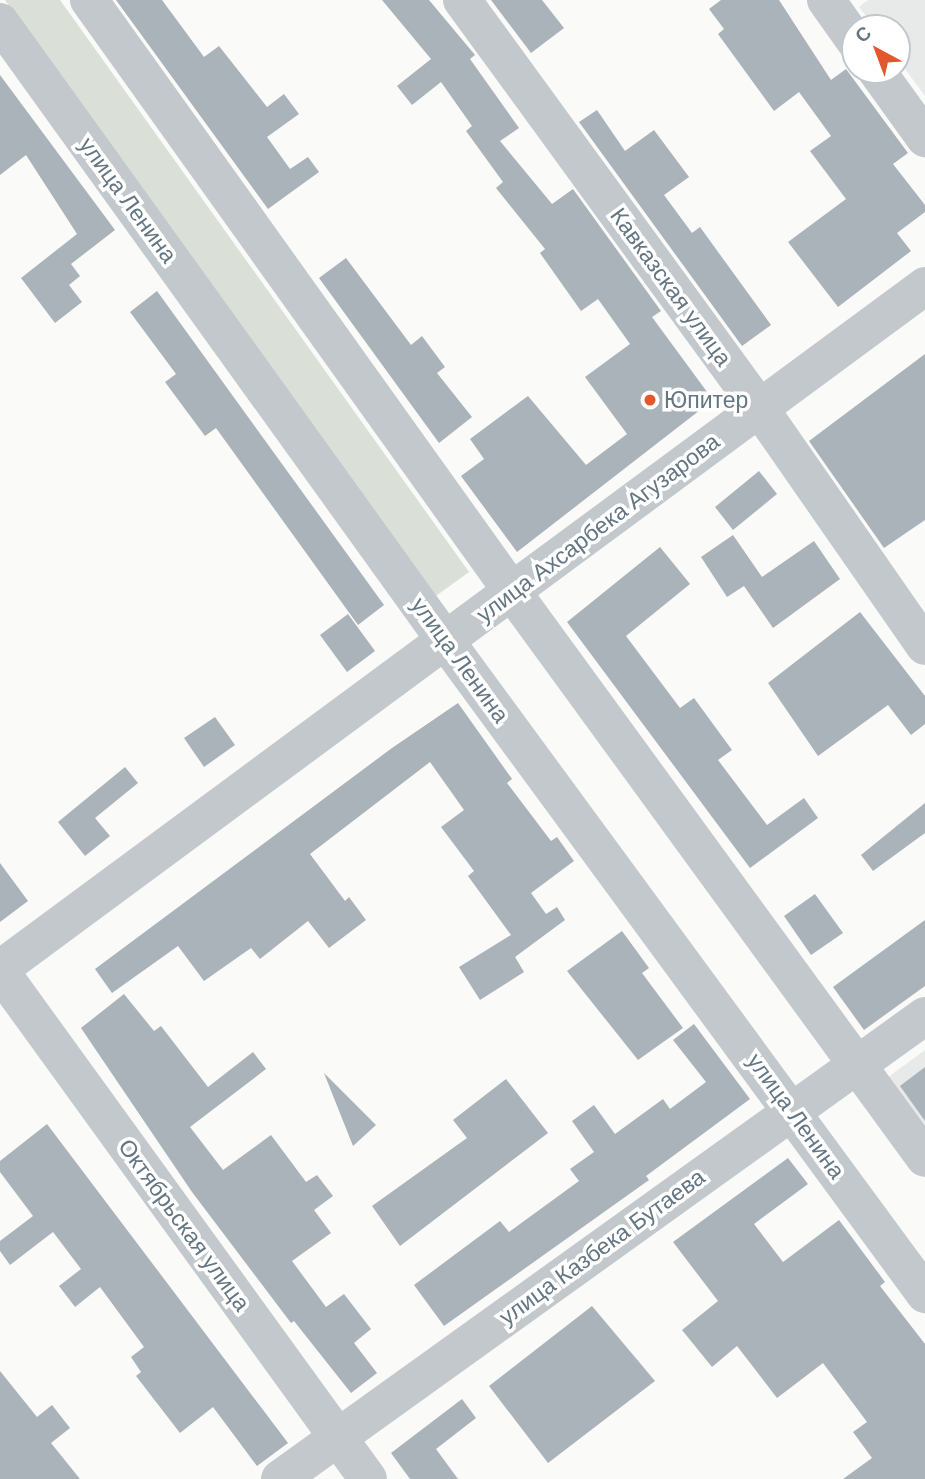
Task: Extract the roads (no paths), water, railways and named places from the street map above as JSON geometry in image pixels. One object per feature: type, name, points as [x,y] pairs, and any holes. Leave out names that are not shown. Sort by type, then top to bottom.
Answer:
[{"type":"street","points":[[89,0],[513,593],[859,1063],[925,1158]]},
{"type":"street","name":"Кавказская улица","points":[[461,0],[758,406],[925,646]]},
{"type":"street","points":[[826,0],[841,21]]},
{"type":"street","name":"улица Ленина","points":[[0,22],[447,643],[925,1294]]},
{"type":"street","points":[[886,84],[925,138]]},
{"type":"street","name":"улица Ахсарбека Агузарова","points":[[0,970],[447,643],[758,406],[925,286]]},
{"type":"street","name":"Октябрьская улица","points":[[0,970],[368,1479]]},
{"type":"street","name":"улица Казбека Бутаева","points":[[280,1479],[925,1016]]},
{"type":"place","name":"Юпитер","points":[[650,400]]}]
